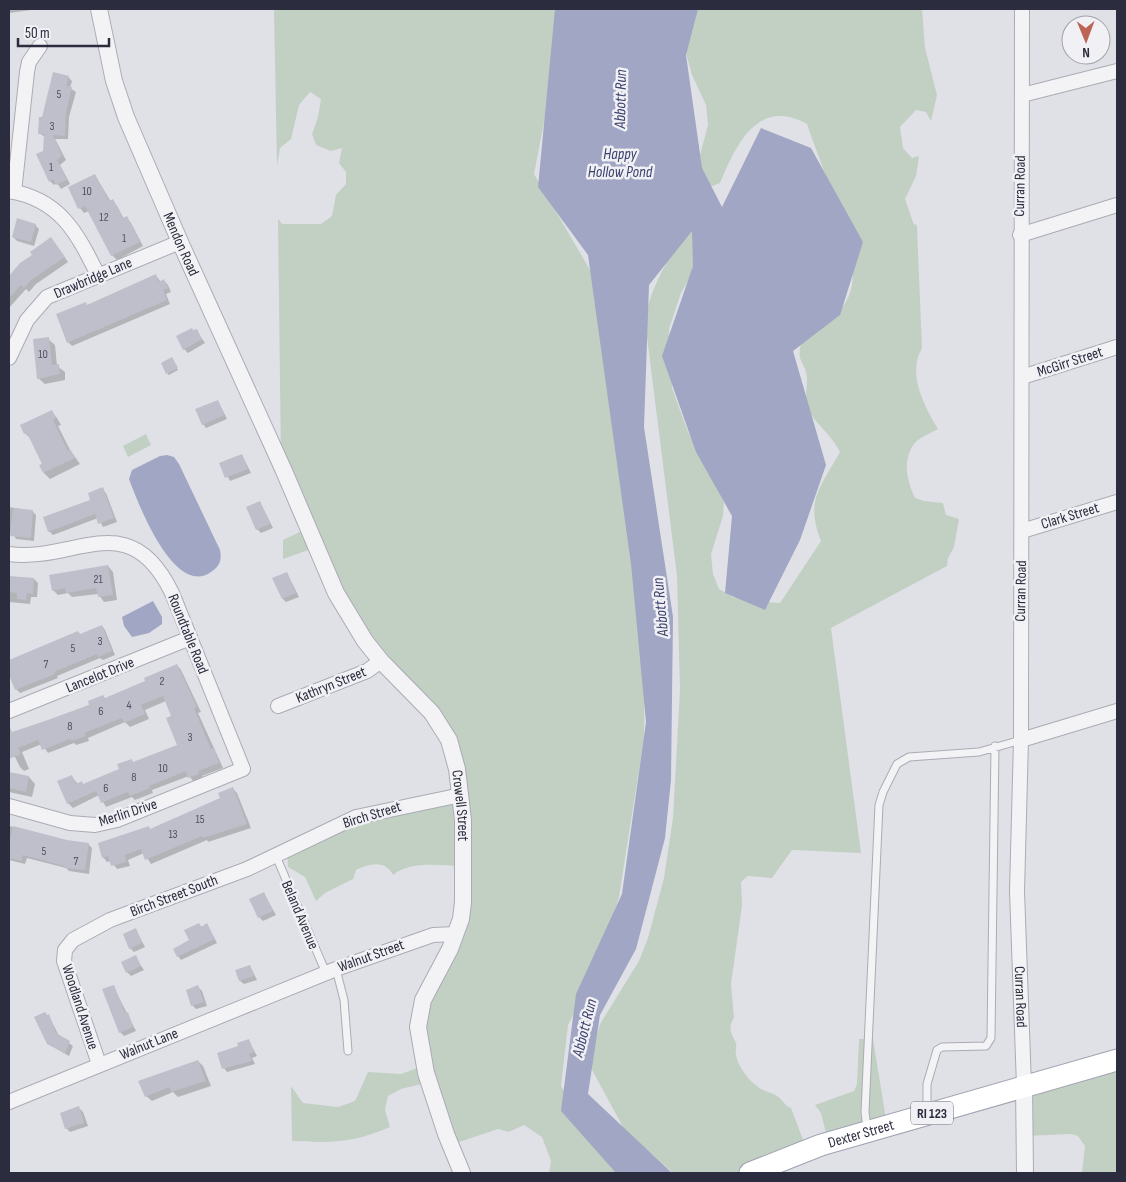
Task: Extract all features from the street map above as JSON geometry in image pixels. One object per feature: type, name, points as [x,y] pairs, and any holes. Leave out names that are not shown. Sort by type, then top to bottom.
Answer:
[{"type":"main road","name":"Dexter Street","points":[[750,1173],[821,1145],[1117,1060]]},
{"type":"street","name":"Mendon Road","points":[[99,9],[120,98],[180,242],[284,472]]},
{"type":"street","name":"Curran Road","points":[[1022,9],[1020,235],[1022,377],[1021,740],[1017,891],[1025,1173]]},
{"type":"street","points":[[40,46],[29,62],[27,72],[12,191],[38,200],[69,223],[98,275]]},
{"type":"street","points":[[1022,95],[1117,71]]},
{"type":"street","points":[[1020,235],[1117,205]]},
{"type":"street","name":"Drawbridge Lane","points":[[9,358],[26,320],[39,304],[59,291],[180,242]]},
{"type":"street","name":"McGirr Street","points":[[1022,377],[1117,347]]},
{"type":"street","name":"Crowell Street","points":[[284,472],[336,593],[354,624],[382,661],[442,726],[454,755],[461,794],[464,887],[461,918],[444,962],[423,1000],[418,1026],[426,1073],[446,1134],[462,1173]]},
{"type":"street","name":"Clark Street","points":[[1022,531],[1117,502]]},
{"type":"street","name":"Roundtable Road","points":[[9,554],[39,555],[91,543],[127,546],[154,564],[167,583],[244,769]]},
{"type":"street","name":"Lancelot Drive","points":[[9,711],[190,638]]},
{"type":"street","name":"Kathryn Street","points":[[278,706],[366,671],[382,661]]},
{"type":"street","points":[[1021,740],[1117,711]]},
{"type":"street","name":"Merlin Drive","points":[[9,806],[70,822],[100,824],[117,820],[244,769]]},
{"type":"street","name":"Birch Street","points":[[282,853],[356,816],[461,794]]},
{"type":"street","name":"Birch Street South","points":[[65,950],[73,940],[110,920],[282,853]]},
{"type":"street","name":"Walnut Street","points":[[289,987],[433,935],[456,934]]},
{"type":"street","name":"Woodland Avenue","points":[[65,950],[64,961],[99,1064]]},
{"type":"street","name":"Walnut Lane","points":[[9,1102],[289,987]]},
{"type":"lane","points":[[867,1132],[864,1112],[879,805],[883,792],[897,764],[909,757],[979,752],[1021,740]]},
{"type":"lane","points":[[927,1114],[927,1084],[937,1050],[942,1047],[986,1046],[991,1038],[995,746]]},
{"type":"lane","name":"Beland Avenue","points":[[282,853],[344,1000],[348,1051]]},
{"type":"green space","points":[[274,9],[566,9],[534,174],[593,275],[645,648],[644,738],[619,897],[600,962],[568,1025],[561,1086],[585,1129],[622,1173],[549,1173],[551,1161],[542,1137],[524,1125],[509,1132],[498,1129],[453,1144],[429,1082],[401,1089],[388,1096],[385,1110],[390,1127],[365,1136],[342,1141],[292,1141],[291,1086],[303,1103],[338,1107],[355,1101],[368,1072],[401,1074],[426,1065],[418,1035],[456,938],[463,866],[409,867],[393,875],[390,870],[382,865],[366,866],[356,870],[353,879],[325,893],[316,901],[305,877],[288,867],[287,849],[455,787],[454,752],[384,661],[314,548],[283,559],[283,540],[308,528],[281,465],[278,219],[282,224],[321,224],[332,216],[336,195],[346,184],[346,172],[339,163],[342,148],[331,151],[316,145],[312,134],[318,117],[321,99],[310,92],[299,105],[291,139],[280,148],[277,166]]},
{"type":"green space","points":[[686,9],[922,9],[925,48],[937,95],[931,121],[926,112],[916,110],[900,127],[903,148],[912,158],[919,156],[916,176],[905,199],[914,225],[916,224],[917,227],[922,348],[916,368],[919,389],[927,410],[938,429],[914,444],[908,457],[907,471],[915,498],[943,503],[946,515],[959,519],[954,547],[948,558],[947,566],[831,628],[861,853],[792,850],[772,878],[748,876],[741,882],[742,906],[731,984],[734,1018],[731,1028],[736,1043],[737,1060],[742,1070],[754,1084],[774,1094],[791,1108],[805,1145],[752,1173],[673,1173],[624,1129],[591,1068],[592,1053],[600,1024],[639,961],[648,938],[664,878],[673,818],[680,690],[677,576],[646,329],[648,306],[663,269],[678,243],[703,213],[691,276],[681,293],[669,329],[672,388],[688,432],[724,502],[723,516],[711,554],[713,574],[719,589],[733,597],[780,603],[821,541],[814,515],[815,504],[821,485],[840,452],[807,406],[807,376],[800,358],[800,349],[806,336],[839,311],[847,300],[852,284],[849,251],[828,181],[807,124],[790,117],[775,116],[762,121],[751,129],[741,141],[720,183],[712,186],[703,183],[700,155],[708,125],[706,105],[692,75],[686,53]]},
{"type":"green space","points":[[146,434],[151,445],[128,457],[123,446]]},
{"type":"green space","points":[[859,1039],[873,1039],[886,1119],[827,1137],[821,1113],[815,1105],[854,1091],[857,1084]]},
{"type":"green space","points":[[1117,1056],[1117,1173],[1082,1173],[1085,1146],[1078,1136],[1071,1134],[1025,1136],[1024,1081]]},
{"type":"water","name":"Happy Hollow Pond","points":[[555,9],[698,9],[686,55],[702,168],[722,207],[761,128],[811,148],[863,242],[840,315],[793,351],[826,465],[800,540],[765,610],[725,593],[732,516],[696,452],[662,356],[693,266],[692,231],[649,285],[644,427],[673,617],[671,780],[665,838],[636,949],[600,1015],[588,1094],[672,1173],[616,1173],[561,1111],[576,994],[622,894],[646,722],[631,564],[588,255],[538,187]]},
{"type":"water","points":[[160,456],[174,457],[179,464],[220,550],[221,557],[218,565],[211,572],[197,576],[184,572],[171,560],[149,526],[129,479],[132,470]]},
{"type":"water","points":[[153,601],[162,617],[162,624],[149,633],[132,637],[124,626],[122,617]]},
{"type":"building","points":[[53,72],[69,76],[66,86],[72,87],[66,112],[65,136],[53,135],[62,156],[57,160],[67,180],[56,185],[53,179],[49,182],[36,154],[43,151],[44,134],[38,134],[39,117],[42,117]]},
{"type":"building","points":[[95,174],[109,201],[113,199],[123,218],[127,216],[140,242],[111,256],[85,206],[78,209],[68,187]]},
{"type":"building","points":[[17,218],[36,224],[31,242],[12,237]]},
{"type":"building","points":[[51,237],[65,257],[31,280],[24,288],[21,285],[9,298],[9,276],[20,263],[32,255],[30,252]]},
{"type":"building","points":[[156,274],[159,282],[164,279],[168,288],[163,290],[167,300],[67,343],[56,314],[86,302],[87,305]]},
{"type":"building","points":[[192,328],[193,330],[197,329],[202,339],[183,350],[176,336]]},
{"type":"building","points":[[49,337],[52,365],[59,364],[60,374],[37,379],[33,339]]},
{"type":"building","points":[[172,357],[178,368],[166,374],[161,363]]},
{"type":"building","points":[[218,400],[224,415],[202,425],[195,409]]},
{"type":"building","points":[[52,410],[56,418],[53,420],[68,451],[70,449],[75,458],[43,473],[39,465],[42,464],[27,433],[24,434],[20,425]]},
{"type":"building","points":[[242,454],[248,469],[225,478],[219,463]]},
{"type":"building","points":[[103,487],[114,518],[98,524],[95,514],[48,532],[43,517],[90,500],[88,493]]},
{"type":"building","points":[[260,501],[270,524],[256,530],[246,507]]},
{"type":"building","points":[[13,508],[33,510],[31,538],[10,536]]},
{"type":"building","points":[[108,565],[113,595],[98,597],[96,588],[66,593],[65,588],[52,591],[49,575]]},
{"type":"building","points":[[287,572],[296,593],[282,599],[272,578]]},
{"type":"building","points":[[9,576],[34,578],[33,594],[27,593],[26,600],[17,599],[17,593],[9,592]]},
{"type":"building","points":[[102,625],[112,651],[98,657],[97,654],[15,690],[9,675],[9,660],[78,631],[80,634]]},
{"type":"building","points":[[177,664],[197,707],[194,708],[211,749],[214,748],[219,763],[198,771],[199,774],[188,778],[186,771],[130,796],[128,792],[101,803],[96,791],[67,804],[57,781],[72,775],[76,784],[82,781],[83,784],[119,769],[117,764],[132,759],[133,762],[177,745],[166,718],[171,716],[163,696],[141,705],[145,714],[124,723],[122,718],[84,733],[86,736],[71,741],[70,739],[42,750],[38,740],[18,748],[21,754],[9,759],[9,725],[12,732],[48,720],[89,705],[88,701],[103,695],[105,698],[145,681],[144,678]]},
{"type":"building","points":[[9,772],[29,776],[26,792],[9,788]]},
{"type":"building","points":[[233,787],[247,824],[203,838],[202,836],[145,860],[141,849],[125,855],[126,862],[111,866],[108,856],[102,858],[98,843],[149,826],[150,829],[220,798],[218,793]]},
{"type":"building","points":[[13,826],[67,840],[89,843],[85,870],[64,868],[64,866],[23,855],[21,861],[9,858],[9,843]]},
{"type":"building","points":[[264,892],[273,911],[258,918],[249,899]]},
{"type":"building","points":[[199,923],[201,927],[207,923],[215,939],[177,957],[173,949],[189,940],[184,930]]},
{"type":"building","points":[[136,928],[142,943],[129,949],[123,934]]},
{"type":"building","points":[[136,955],[141,966],[126,973],[121,962]]},
{"type":"building","points":[[250,965],[254,976],[239,981],[235,970]]},
{"type":"building","points":[[114,985],[125,1013],[128,1012],[133,1027],[119,1033],[102,989]]},
{"type":"building","points":[[198,985],[204,1002],[191,1006],[186,990]]},
{"type":"building","points":[[45,1012],[47,1015],[49,1014],[56,1033],[70,1041],[65,1053],[47,1044],[34,1017]]},
{"type":"building","points":[[249,1039],[254,1052],[249,1054],[252,1061],[222,1069],[217,1053],[238,1046],[237,1043]]},
{"type":"building","points":[[198,1060],[206,1081],[171,1092],[169,1087],[145,1097],[138,1081]]},
{"type":"building","points":[[79,1106],[84,1123],[65,1129],[60,1113]]},
{"type":"water label","name":"Abbott Run","points":[[621,99]]},
{"type":"water label","name":"Abbott Run","points":[[661,607]]},
{"type":"water label","name":"Abbott Run","points":[[585,1028]]}]
